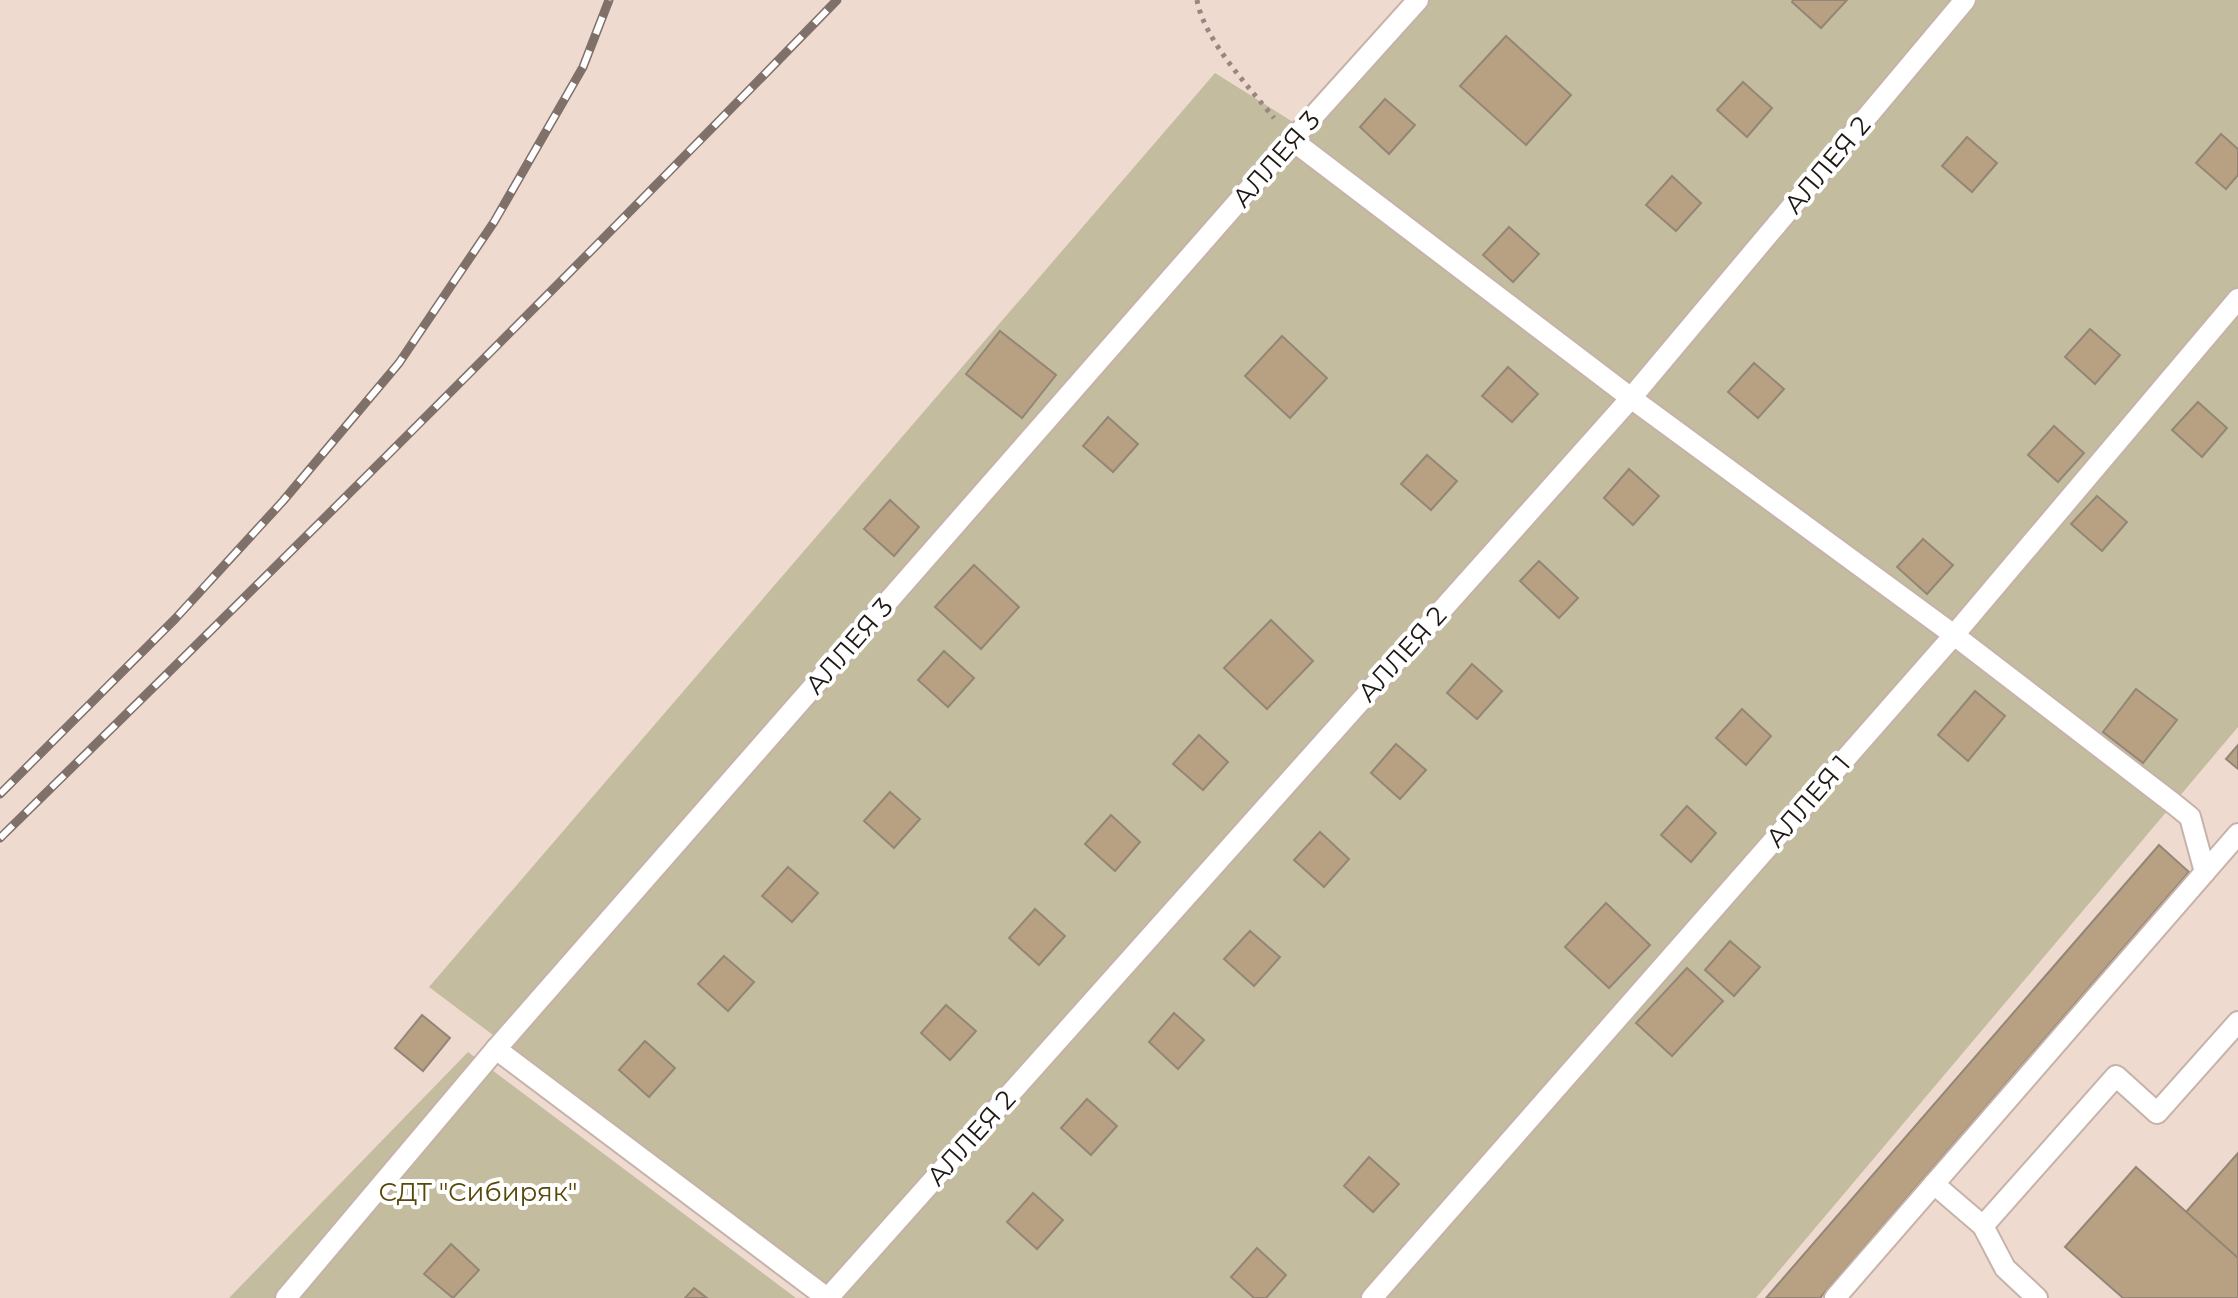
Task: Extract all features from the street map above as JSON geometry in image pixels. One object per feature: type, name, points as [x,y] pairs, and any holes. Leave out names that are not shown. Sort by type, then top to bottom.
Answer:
[{"type":"lane","name":"АЛЛЕЯ 3","points":[[286,1298],[496,1049],[1418,0]]},
{"type":"lane","name":"АЛЛЕЯ 2","points":[[827,1298],[1631,398],[1965,0]]},
{"type":"lane","points":[[1292,140],[1631,398],[1954,635],[2190,817],[2205,872]]},
{"type":"lane","name":"АЛЛЕЯ 1","points":[[1372,1298],[1954,635],[2238,299]]},
{"type":"lane","points":[[1835,1298],[2238,834]]},
{"type":"lane","points":[[1983,1226],[2116,1076],[2157,1113],[2238,1022]]},
{"type":"lane","points":[[496,1049],[827,1298]]},
{"type":"lane","points":[[1934,1184],[1983,1226],[2005,1268],[2037,1298]]},
{"type":"path","points":[[1197,0],[1199,13],[1224,55],[1292,140]]},
{"type":"green space","points":[[1408,0],[2238,0],[2238,727],[1756,1298],[843,1298],[429,987],[1215,73],[1304,129]]},
{"type":"green space","name":"СДТ \"Сибиряк\"","points":[[468,1052],[796,1298],[229,1298]]},
{"type":"building","points":[[1793,0],[1847,0],[1821,28]]},
{"type":"building","points":[[1506,36],[1571,95],[1526,145],[1460,86]]},
{"type":"building","points":[[1743,82],[1772,108],[1747,137],[1717,110]]},
{"type":"building","points":[[1385,99],[1415,125],[1389,154],[1360,127]]},
{"type":"building","points":[[2221,134],[2238,149],[2238,175],[2226,189],[2196,163]]},
{"type":"building","points":[[1967,137],[1997,163],[1972,192],[1942,166]]},
{"type":"building","points":[[1672,176],[1701,203],[1676,231],[1646,205]]},
{"type":"building","points":[[1509,227],[1539,254],[1513,282],[1483,255]]},
{"type":"building","points":[[2090,329],[2120,355],[2095,384],[2065,357]]},
{"type":"building","points":[[1000,331],[1056,375],[1022,418],[966,374]]},
{"type":"building","points":[[1282,336],[1327,378],[1290,418],[1245,376]]},
{"type":"building","points":[[1754,363],[1784,389],[1758,418],[1728,392]]},
{"type":"building","points":[[1508,367],[1538,394],[1512,422],[1482,396]]},
{"type":"building","points":[[2198,402],[2227,428],[2202,457],[2172,430]]},
{"type":"building","points":[[1108,417],[1138,444],[1113,472],[1083,446]]},
{"type":"building","points":[[2054,426],[2084,453],[2058,482],[2028,455]]},
{"type":"building","points":[[1427,455],[1457,481],[1431,510],[1401,484]]},
{"type":"building","points":[[1629,469],[1659,496],[1633,525],[1604,498]]},
{"type":"building","points":[[2097,496],[2127,522],[2102,551],[2071,524]]},
{"type":"building","points":[[890,500],[919,527],[894,556],[864,529]]},
{"type":"building","points":[[1923,539],[1953,565],[1927,594],[1897,567]]},
{"type":"building","points":[[1539,561],[1578,598],[1559,618],[1520,581]]},
{"type":"building","points":[[974,565],[1019,607],[981,649],[935,607]]},
{"type":"building","points":[[1271,620],[1313,661],[1267,709],[1224,668]]},
{"type":"building","points":[[944,651],[974,678],[948,707],[918,680]]},
{"type":"building","points":[[1472,664],[1502,691],[1477,719],[1447,693]]},
{"type":"building","points":[[2136,689],[2177,720],[2143,763],[2103,732]]},
{"type":"building","points":[[1975,691],[2005,716],[1968,761],[1938,735]]},
{"type":"building","points":[[1742,709],[1771,736],[1746,765],[1716,738]]},
{"type":"building","points":[[1199,735],[1228,762],[1203,790],[1173,764]]},
{"type":"building","points":[[1396,744],[1426,770],[1400,799],[1371,773]]},
{"type":"building","points":[[2238,745],[2238,769],[2226,759]]},
{"type":"building","points":[[890,792],[920,819],[894,848],[864,821]]},
{"type":"building","points":[[1687,806],[1716,833],[1691,862],[1661,835]]},
{"type":"building","points":[[1111,815],[1140,842],[1115,871],[1085,844]]},
{"type":"building","points":[[1320,832],[1349,859],[1324,887],[1294,860]]},
{"type":"building","points":[[2159,845],[2189,872],[1820,1298],[1766,1298]]},
{"type":"building","points":[[788,867],[818,893],[792,922],[762,896]]},
{"type":"building","points":[[1606,903],[1650,945],[1609,988],[1565,947]]},
{"type":"building","points":[[1035,909],[1065,936],[1039,965],[1009,938]]},
{"type":"building","points":[[1250,931],[1280,957],[1254,986],[1224,959]]},
{"type":"building","points":[[1730,941],[1760,967],[1734,996],[1705,970]]},
{"type":"building","points":[[724,956],[754,982],[728,1011],[698,984]]},
{"type":"building","points":[[1687,968],[1723,1001],[1672,1056],[1636,1023]]},
{"type":"building","points":[[946,1005],[976,1031],[950,1060],[921,1033]]},
{"type":"building","points":[[1174,1013],[1204,1040],[1178,1069],[1149,1042]]},
{"type":"building","points":[[422,1015],[450,1038],[423,1071],[395,1048]]},
{"type":"building","points":[[645,1041],[675,1068],[649,1097],[619,1070]]},
{"type":"building","points":[[1087,1099],[1117,1126],[1091,1155],[1061,1128]]},
{"type":"building","points":[[2238,1153],[2238,1258],[2186,1212]]},
{"type":"building","points":[[1369,1157],[1399,1184],[1373,1212],[1344,1186]]},
{"type":"building","points":[[2136,1167],[2238,1258],[2238,1298],[2123,1298],[2065,1247]]},
{"type":"building","points":[[1033,1193],[1063,1220],[1037,1249],[1007,1222]]},
{"type":"building","points":[[451,1244],[479,1270],[453,1298],[424,1274]]},
{"type":"building","points":[[1257,1248],[1286,1275],[1266,1298],[1254,1298],[1231,1277]]},
{"type":"building","points":[[694,1288],[707,1298],[685,1298]]},
{"type":"railway","points":[[0,794],[175,619],[283,501],[399,363],[494,222],[583,67],[609,0]]},
{"type":"railway","points":[[0,838],[421,422],[837,0]]}]
